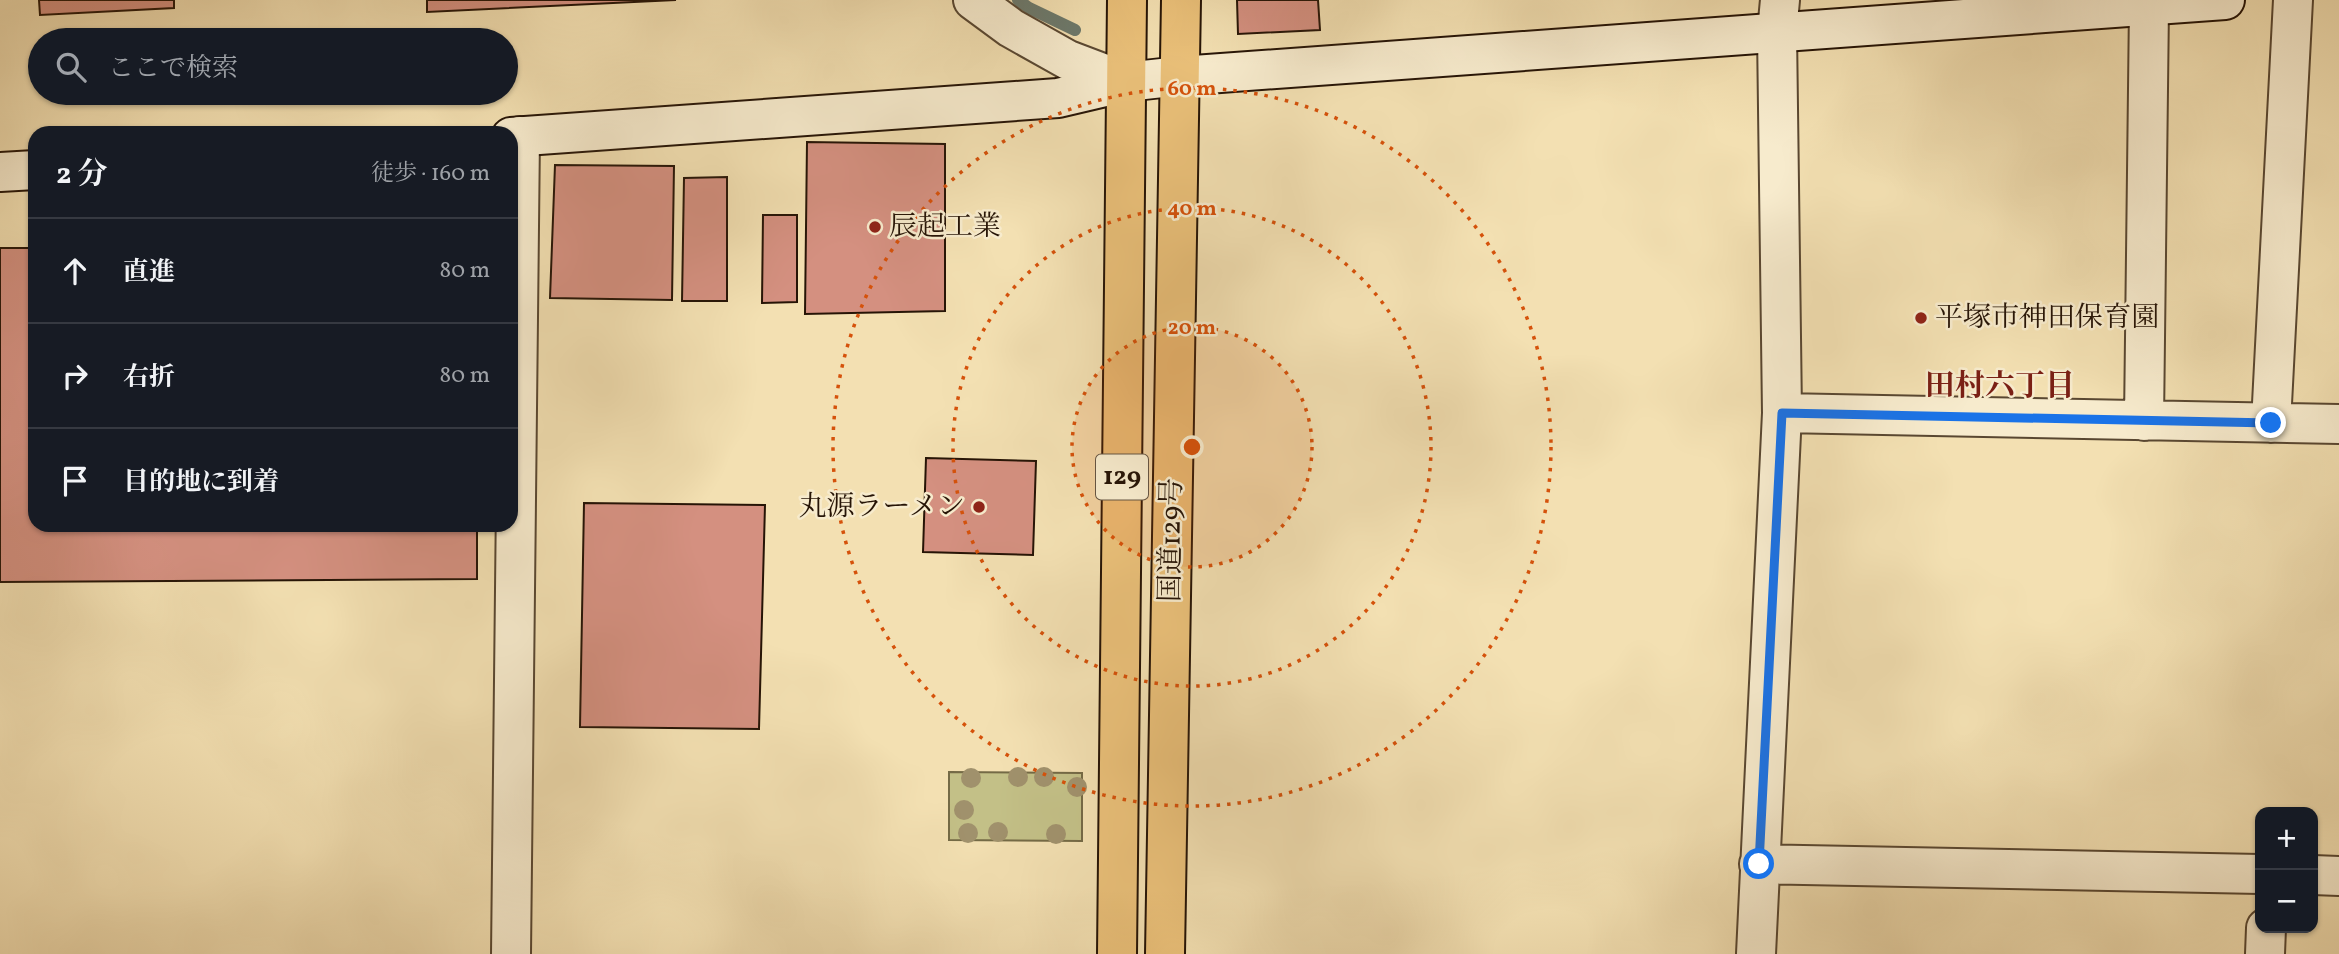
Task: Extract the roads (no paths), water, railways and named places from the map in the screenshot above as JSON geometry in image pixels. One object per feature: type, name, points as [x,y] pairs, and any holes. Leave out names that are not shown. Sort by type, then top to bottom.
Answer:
[{"type":"highway","name":"国道129号","points":[[1117,954],[1127,0]]},
{"type":"highway","name":"国道129号","points":[[1166,954],[1181,0]]},
{"type":"street","points":[[973,0],[1011,28],[1069,60],[1126,82]]},
{"type":"street","points":[[518,137],[1058,98],[1126,82],[1779,16],[2150,6],[2225,0]]},
{"type":"street","points":[[2271,423],[2293,0]]},
{"type":"street","points":[[2144,421],[2150,6]]},
{"type":"street","points":[[1756,954],[1782,413],[1779,16]]},
{"type":"street","points":[[0,172],[28,170]]},
{"type":"street","points":[[1782,413],[2339,424]]},
{"type":"street","points":[[511,954],[514,532]]},
{"type":"street","points":[[1759,864],[2255,874]]},
{"type":"street","points":[[2318,875],[2339,876]]},
{"type":"street","points":[[2265,954],[2266,933]]},
{"type":"waterway","points":[[1018,0],[1075,30]]},
{"type":"place","name":"辰起工業","points":[[875,227]]},
{"type":"place","name":"平塚市神田保育園","points":[[1921,318]]},
{"type":"place","name":"丸源ラーメン","points":[[979,507]]},
{"type":"district","name":"田村六丁目","points":[[2000,387]]}]
